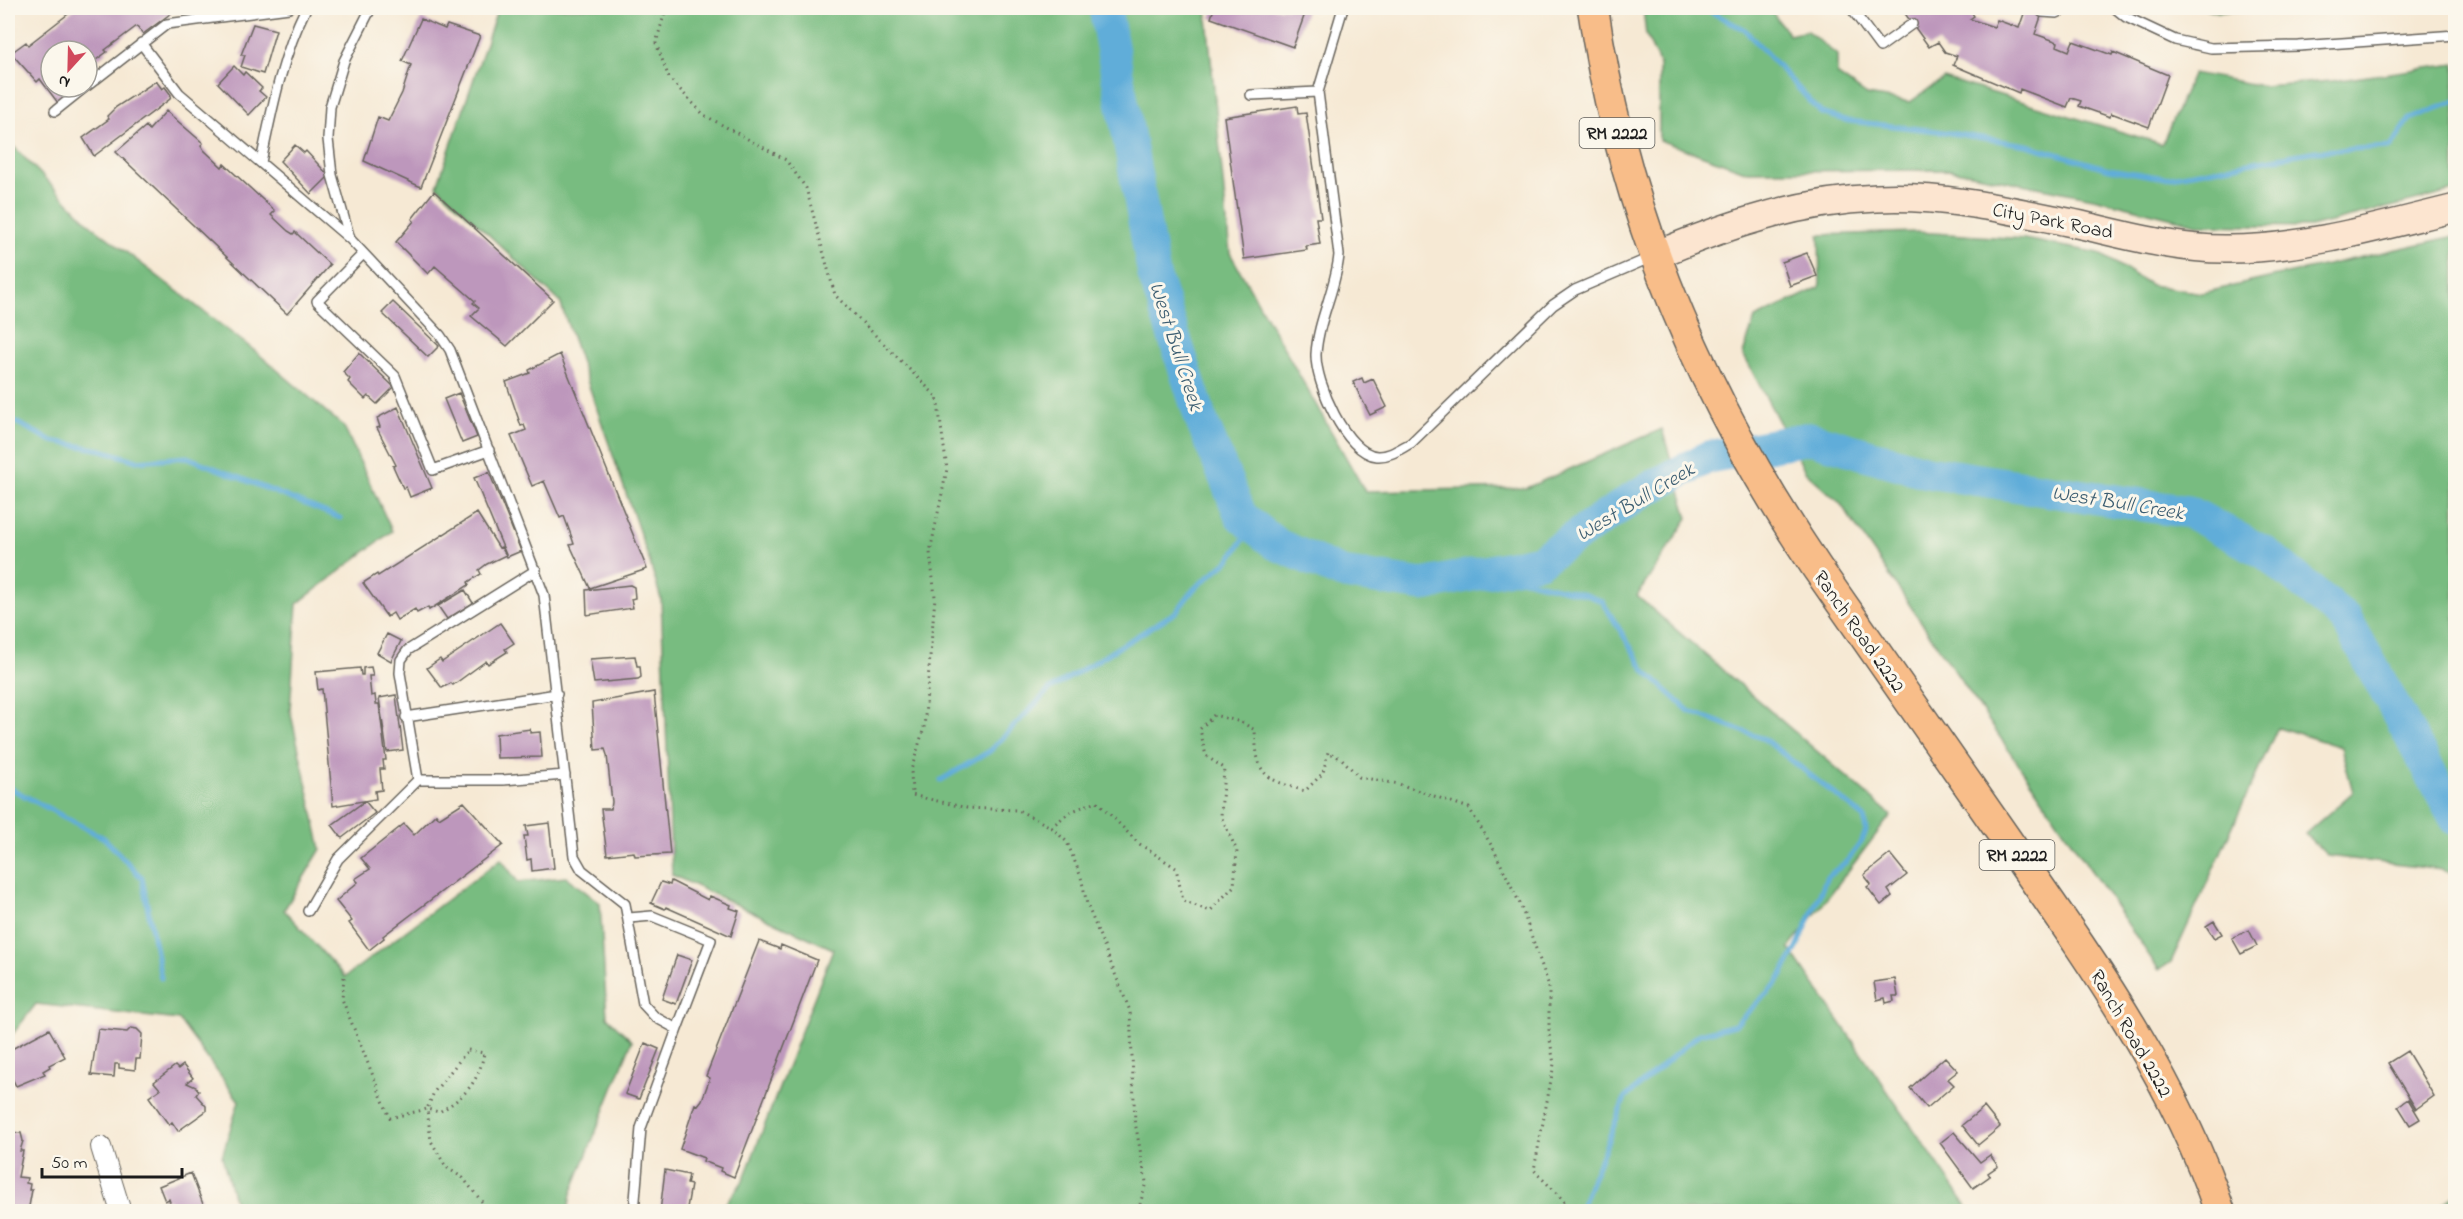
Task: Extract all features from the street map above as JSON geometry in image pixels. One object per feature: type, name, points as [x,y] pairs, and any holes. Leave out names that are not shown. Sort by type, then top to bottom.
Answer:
[{"type":"main road","name":"Ranch Road 2222","points":[[1593,8],[1610,107],[1654,256],[1696,357],[1727,421],[1783,518],[2085,951],[2147,1052],[2210,1182],[2220,1212]]},
{"type":"street","name":"City Park Road","points":[[1654,256],[1712,231],[1770,214],[1828,202],[1878,198],[1951,201],[2052,218],[2188,247],[2226,249],[2307,242],[2456,208]]},
{"type":"street","points":[[101,1147],[121,1212]]},
{"type":"lane","points":[[99,76],[141,43],[174,22],[289,8]]},
{"type":"lane","points":[[261,162],[276,91],[295,30],[306,8]]},
{"type":"lane","points":[[350,239],[332,175],[330,106],[341,69],[371,8]]},
{"type":"lane","points":[[1343,8],[1318,92],[1339,255],[1337,277],[1319,337],[1316,356],[1318,380],[1342,429],[1363,450],[1377,456],[1393,453],[1411,443],[1553,305],[1581,287],[1654,256]]},
{"type":"lane","points":[[1851,8],[1880,48],[1912,24]]},
{"type":"lane","points":[[2043,12],[2057,13],[2067,8]]},
{"type":"lane","points":[[2115,8],[2126,17],[2175,40],[2211,48],[2299,46],[2456,35]]},
{"type":"lane","points":[[141,43],[179,93],[350,239],[446,342],[544,595],[577,864],[590,877],[621,899],[629,918],[643,1004],[655,1017],[676,1029]]},
{"type":"lane","points":[[1251,95],[1318,92]]},
{"type":"lane","points":[[55,111],[70,99]]},
{"type":"lane","points":[[363,254],[317,301],[395,376],[433,470],[489,450]]},
{"type":"lane","points":[[418,780],[400,673],[404,654],[536,570]]},
{"type":"lane","points":[[406,717],[556,694]]},
{"type":"lane","points":[[308,911],[338,859],[418,780],[503,780],[565,775]]},
{"type":"lane","points":[[629,918],[652,916],[711,940],[641,1128],[634,1212]]},
{"type":"path","points":[[666,8],[656,44],[669,78],[704,115],[786,160],[806,188],[835,295],[937,397],[947,469],[930,552],[935,597],[924,728],[911,770],[912,795],[967,808],[1018,810],[1052,827],[1067,842],[1081,877],[1087,904],[1130,1011],[1135,1122],[1146,1182],[1138,1212]]},
{"type":"path","points":[[1052,827],[1070,812],[1097,801],[1138,843],[1176,868],[1183,900],[1210,911],[1234,886],[1237,851],[1221,816],[1224,768],[1206,756],[1200,729],[1214,715],[1241,722],[1255,730],[1256,762],[1271,781],[1305,791],[1323,773],[1328,752],[1342,759],[1359,777],[1400,784],[1469,808],[1493,848],[1521,906],[1549,986],[1549,1034],[1554,1065],[1534,1170],[1557,1197],[1563,1199],[1568,1208],[1565,1212]]},
{"type":"path","points":[[344,977],[342,999],[390,1118],[427,1109],[439,1112],[470,1090],[481,1070],[484,1053],[468,1050],[434,1092],[427,1109],[431,1141],[446,1167],[464,1178],[490,1212]]},
{"type":"green space","points":[[498,8],[1206,8],[1230,253],[1365,491],[1526,488],[1662,429],[1688,518],[1637,596],[1891,815],[1789,948],[1970,1211],[720,1211],[743,1181],[833,949],[672,875],[661,599],[649,560],[560,302],[437,186]]},
{"type":"green space","points":[[1643,8],[1769,8],[1789,35],[1807,31],[1837,55],[1837,74],[1867,95],[1910,102],[1944,78],[2162,144],[2193,73],[2263,86],[2332,81],[2455,64],[2455,191],[2310,227],[2201,225],[2093,198],[1951,170],[1745,171],[1659,140],[1659,63],[1646,35]]},
{"type":"green space","points":[[2203,8],[2277,8],[2218,12]]},
{"type":"green space","points":[[8,141],[91,225],[255,351],[344,427],[392,531],[297,604],[290,710],[321,849],[284,910],[345,977],[501,859],[518,882],[566,877],[600,903],[607,1017],[632,1041],[571,1194],[568,1211],[237,1211],[222,1156],[239,1101],[179,1020],[36,1004],[8,1040]]},
{"type":"green space","points":[[1918,232],[2024,239],[2099,253],[2151,285],[2202,293],[2455,236],[2455,875],[2442,870],[2328,856],[2305,834],[2353,792],[2341,747],[2278,727],[2171,962],[2159,970],[1840,503],[1805,471],[1743,354],[1755,318],[1820,287],[1819,235]]},
{"type":"green space","points":[[2455,1194],[2455,1211],[2433,1211]]},
{"type":"building","points":[[76,8],[178,8],[143,34],[137,26],[105,50],[107,52],[99,58],[99,39],[39,39],[39,80],[37,82],[11,53],[26,42],[28,45]]},
{"type":"building","points":[[1214,8],[1307,8],[1293,47],[1211,18]]},
{"type":"building","points":[[1901,8],[1969,8],[1974,16],[1970,19],[1994,27],[1997,20],[2019,28],[2026,8],[2044,8],[2035,34],[2058,42],[2057,46],[2069,51],[2073,41],[2112,55],[2113,52],[2168,75],[2149,127],[2111,113],[2110,117],[2079,106],[2081,101],[2071,98],[2067,107],[2020,89],[2019,93],[1953,65],[1957,56],[1945,52],[1938,42],[1929,47]]},
{"type":"building","points":[[421,19],[445,29],[447,25],[480,36],[421,187],[364,161],[378,117],[388,121],[402,93],[411,65],[402,61]]},
{"type":"building","points":[[253,24],[276,30],[263,74],[241,67],[245,55],[241,55]]},
{"type":"building","points":[[234,66],[243,75],[245,72],[262,88],[259,91],[266,97],[249,115],[218,83]]},
{"type":"building","points":[[156,81],[162,89],[165,87],[171,95],[170,99],[94,156],[83,138],[109,119],[107,116],[116,107]]},
{"type":"building","points":[[1297,106],[1298,114],[1306,113],[1321,218],[1316,218],[1320,244],[1306,246],[1307,250],[1244,259],[1224,117]]},
{"type":"building","points":[[166,111],[203,143],[201,145],[204,150],[222,167],[224,164],[275,211],[271,215],[288,231],[293,234],[295,232],[330,265],[287,314],[116,152],[146,126],[149,130]]},
{"type":"building","points":[[295,145],[304,153],[306,151],[329,176],[311,194],[280,161]]},
{"type":"building","points":[[434,191],[553,300],[507,346],[471,316],[479,308],[473,303],[475,301],[435,266],[428,274],[396,242],[414,221],[412,219]]},
{"type":"building","points":[[1807,253],[1817,276],[1790,286],[1782,262]]},
{"type":"building","points":[[393,302],[439,346],[428,357],[382,313]]},
{"type":"building","points":[[359,353],[394,387],[377,404],[368,396],[365,399],[348,382],[350,379],[343,372]]},
{"type":"building","points":[[560,354],[647,569],[590,588],[570,545],[574,544],[564,516],[560,518],[544,481],[532,486],[511,436],[526,430],[524,425],[521,426],[506,382],[530,373],[529,370]]},
{"type":"building","points":[[1362,378],[1364,383],[1373,379],[1387,407],[1370,415],[1353,382]]},
{"type":"building","points":[[459,393],[477,437],[462,443],[444,399]]},
{"type":"building","points":[[398,407],[432,488],[410,497],[406,487],[403,488],[393,466],[396,465],[377,428],[380,427],[377,418]]},
{"type":"building","points":[[489,472],[521,551],[507,557],[474,478]]},
{"type":"building","points":[[477,513],[506,555],[487,564],[479,570],[481,574],[468,582],[469,585],[429,610],[428,607],[417,613],[415,609],[397,620],[393,613],[387,617],[363,583],[377,574],[378,576]]},
{"type":"building","points":[[630,585],[634,587],[635,598],[631,599],[633,608],[587,615],[586,590]]},
{"type":"building","points":[[465,590],[473,603],[447,619],[438,606]]},
{"type":"building","points":[[500,623],[514,643],[505,649],[507,652],[488,664],[486,661],[453,685],[451,683],[442,688],[427,668],[440,659],[442,662]]},
{"type":"building","points":[[387,634],[401,641],[391,661],[377,653]]},
{"type":"building","points":[[635,656],[637,666],[640,666],[641,677],[638,679],[594,683],[590,659]]},
{"type":"building","points":[[371,667],[373,676],[369,676],[371,696],[375,695],[376,704],[379,704],[386,760],[383,760],[384,769],[380,769],[382,790],[375,791],[376,799],[333,806],[322,689],[318,690],[316,672],[360,668],[361,675],[363,675],[363,668]]},
{"type":"building","points":[[654,692],[670,854],[635,856],[634,852],[607,855],[601,809],[611,809],[612,802],[607,755],[605,749],[595,750],[592,703]]},
{"type":"building","points":[[396,695],[403,750],[387,752],[379,698]]},
{"type":"building","points":[[530,729],[530,733],[540,732],[542,757],[497,758],[496,734]]},
{"type":"building","points":[[365,801],[375,813],[342,838],[332,825]]},
{"type":"building","points":[[464,802],[503,845],[383,936],[384,938],[369,950],[349,923],[352,921],[336,901],[358,882],[355,879],[370,869],[361,858],[404,824],[414,835],[436,814],[439,818]]},
{"type":"building","points":[[549,823],[554,868],[532,871],[531,859],[527,860],[524,836],[528,836],[526,826]]},
{"type":"building","points":[[1890,854],[1907,875],[1888,890],[1892,896],[1881,905],[1867,887],[1871,884],[1864,875]]},
{"type":"building","points":[[671,881],[708,900],[710,896],[739,911],[731,936],[666,907],[665,909],[651,903],[661,882],[670,885]]},
{"type":"building","points":[[2214,921],[2222,934],[2214,938],[2206,926]]},
{"type":"building","points":[[2249,930],[2257,946],[2241,954],[2232,938]]},
{"type":"building","points":[[759,941],[780,949],[781,945],[817,960],[734,1177],[720,1171],[721,1168],[703,1161],[704,1158],[680,1149],[695,1104],[698,1105],[702,1100],[710,1078],[706,1076]]},
{"type":"building","points":[[677,955],[692,960],[676,1004],[662,999]]},
{"type":"building","points":[[1895,979],[1898,996],[1893,996],[1894,1001],[1886,1003],[1885,998],[1877,1000],[1874,982]]},
{"type":"building","points":[[131,1028],[137,1029],[142,1034],[140,1059],[136,1059],[135,1070],[119,1068],[119,1064],[115,1064],[114,1077],[91,1075],[98,1029],[127,1032]]},
{"type":"building","points":[[49,1029],[65,1057],[49,1065],[50,1067],[43,1071],[45,1074],[16,1086],[8,1070],[8,1051]]},
{"type":"building","points":[[645,1043],[659,1049],[639,1099],[625,1094]]},
{"type":"building","points":[[2407,1051],[2434,1096],[2416,1109],[2388,1063]]},
{"type":"building","points":[[1945,1057],[1958,1071],[1948,1079],[1954,1085],[1927,1108],[1910,1088]]},
{"type":"building","points":[[183,1065],[193,1078],[187,1083],[199,1091],[196,1095],[206,1106],[206,1111],[178,1131],[172,1122],[169,1125],[149,1097],[160,1089],[154,1082],[175,1066],[178,1069]]},
{"type":"building","points":[[2408,1099],[2420,1119],[2410,1125],[2398,1106]]},
{"type":"building","points":[[1984,1107],[2000,1127],[1978,1145],[1962,1125]]},
{"type":"building","points":[[8,1132],[21,1133],[23,1141],[18,1177],[27,1178],[26,1183],[30,1184],[29,1190],[32,1190],[28,1212],[8,1212]]},
{"type":"building","points":[[1954,1132],[1980,1162],[1990,1155],[1998,1166],[1988,1173],[1990,1176],[1973,1188],[1940,1143]]},
{"type":"building","points":[[665,1170],[689,1175],[687,1184],[691,1185],[687,1208],[683,1208],[683,1212],[660,1212]]},
{"type":"building","points":[[191,1173],[206,1212],[167,1212],[165,1204],[170,1202],[169,1199],[165,1201],[159,1186]]},
{"type":"waterway","name":"West Bull Creek","points":[[1105,8],[1154,275],[1202,422],[1241,516],[1276,544],[1342,573],[1423,585],[1539,561],[1641,493],[1708,457],[1810,438],[1927,472],[2189,512],[2267,554],[2346,619],[2456,819]]},
{"type":"waterway","points":[[1704,8],[1745,30],[1821,113],[1849,121],[1937,131],[2027,145],[2109,169],[2165,178],[2316,151],[2391,147],[2410,119],[2456,101]]},
{"type":"waterway","points":[[8,418],[52,441],[102,450],[137,461],[187,457],[340,518]]},
{"type":"waterway","points":[[941,780],[990,751],[1049,690],[1176,612],[1194,589],[1230,559],[1253,525]]},
{"type":"waterway","points":[[1488,571],[1602,601],[1646,672],[1689,711],[1764,739],[1864,817],[1866,831],[1862,841],[1847,861],[1827,877],[1797,948],[1777,983],[1735,1025],[1699,1034],[1625,1098],[1579,1212]]},
{"type":"waterway","points":[[8,787],[104,838],[142,878],[161,978]]}]
